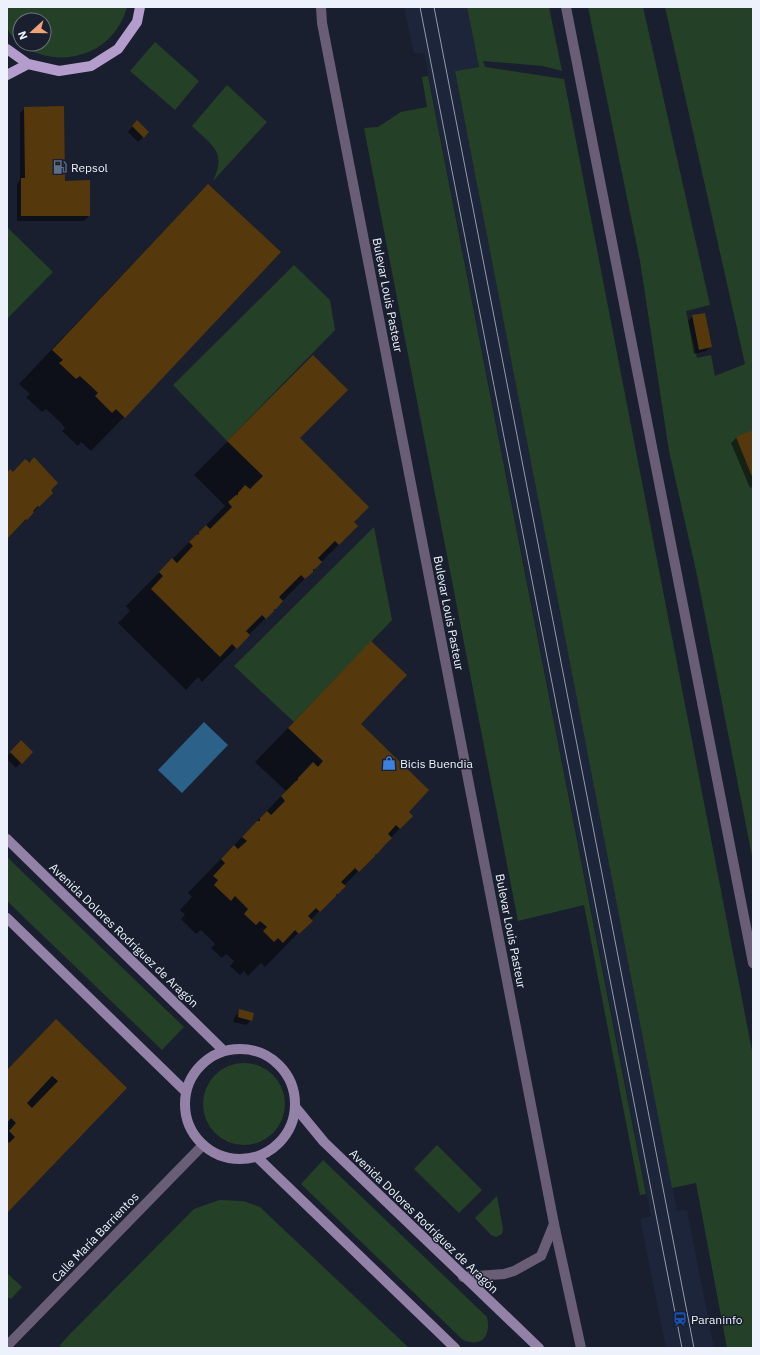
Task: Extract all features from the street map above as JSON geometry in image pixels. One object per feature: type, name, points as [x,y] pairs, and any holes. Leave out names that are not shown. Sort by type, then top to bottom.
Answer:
[{"type":"main road","points":[[7,49],[28,64],[59,71],[91,66],[118,49],[137,22],[140,7]]},
{"type":"main road","points":[[7,75],[28,64]]},
{"type":"main road","name":"Avenida Dolores Rodríguez de Aragón","points":[[7,839],[223,1050]]},
{"type":"main road","points":[[7,918],[185,1092]]},
{"type":"main road","points":[[242,1048],[261,1053],[280,1066],[292,1084],[296,1108],[290,1129],[275,1148],[258,1158],[236,1160],[216,1155],[202,1146],[187,1124],[184,1111],[185,1092],[188,1083],[201,1063],[223,1050],[242,1048]]},
{"type":"main road","name":"Avenida Dolores Rodríguez de Aragón","points":[[296,1108],[324,1142],[538,1348]]},
{"type":"main road","points":[[258,1158],[455,1348]]},
{"type":"street","name":"Bulevar Louis Pasteur","points":[[321,7],[324,31],[554,1224],[581,1348]]},
{"type":"street","points":[[566,7],[753,963]]},
{"type":"street","name":"Calle María Barrientos","points":[[7,1346],[202,1146]]},
{"type":"street","points":[[463,1276],[504,1274],[514,1271],[541,1256],[554,1224]]},
{"type":"shaded area","points":[[404,7],[467,7],[479,67],[455,71],[677,1211],[687,1210],[714,1348],[666,1348],[640,1219],[651,1216],[424,53],[414,54]]},
{"type":"green space","points":[[7,7],[127,7],[118,28],[104,43],[81,55],[68,57],[56,57],[35,52],[52,52],[52,12],[12,12],[12,36],[9,31]]},
{"type":"green space","points":[[467,7],[549,7],[562,71],[543,66],[483,61],[485,67],[564,79],[753,1056],[753,1348],[727,1348],[696,1183],[672,1188],[455,71],[479,67]]},
{"type":"green space","points":[[588,7],[643,7],[710,305],[686,311],[697,358],[711,355],[715,376],[745,364],[665,7],[753,7],[753,861],[697,575],[669,451],[640,261]]},
{"type":"green space","points":[[155,42],[199,81],[175,110],[130,71]]},
{"type":"green space","points":[[428,76],[646,1194],[640,1195],[584,905],[518,921],[364,128],[378,127],[401,112],[427,107],[422,77]]},
{"type":"green space","points":[[227,85],[267,122],[213,181],[217,171],[218,156],[211,144],[192,126]]},
{"type":"green space","points":[[7,227],[53,272],[7,319]]},
{"type":"green space","points":[[294,265],[330,300],[335,330],[227,441],[173,385]]},
{"type":"green space","points":[[374,527],[392,620],[294,722],[234,666]]},
{"type":"green space","points":[[7,857],[184,1027],[162,1050],[7,901]]},
{"type":"green space","points":[[236,1063],[252,1063],[267,1070],[278,1081],[285,1096],[285,1112],[282,1120],[273,1133],[260,1142],[252,1145],[236,1145],[221,1138],[210,1127],[203,1112],[203,1096],[210,1081],[221,1070]]},
{"type":"green space","points":[[437,1145],[482,1190],[459,1213],[414,1169]]},
{"type":"green space","points":[[323,1160],[487,1317],[488,1329],[484,1338],[476,1342],[463,1340],[301,1184]]},
{"type":"green space","points":[[497,1196],[503,1229],[502,1234],[496,1237],[491,1235],[475,1218]]},
{"type":"green space","points":[[219,1200],[243,1201],[260,1207],[409,1348],[61,1348],[60,1345],[70,1334],[194,1209]]},
{"type":"green space","points":[[7,1273],[22,1287],[11,1299],[7,1297]]},
{"type":"water","points":[[204,722],[228,745],[182,793],[158,770]]},
{"type":"building","points":[[64,106],[65,181],[90,180],[90,216],[21,216],[21,178],[25,178],[24,107]]},
{"type":"building","points":[[137,120],[149,132],[144,138],[132,126]]},
{"type":"building","points":[[208,184],[281,252],[125,418],[116,409],[112,413],[95,396],[98,393],[94,389],[80,376],[76,379],[59,363],[63,360],[52,350]]},
{"type":"building","points":[[705,313],[712,347],[699,350],[692,315]]},
{"type":"building","points":[[313,355],[348,390],[300,438],[369,507],[354,522],[358,526],[339,545],[335,541],[318,558],[322,562],[315,569],[313,569],[313,572],[305,579],[301,575],[279,597],[283,601],[276,609],[274,609],[274,611],[266,619],[262,615],[246,631],[250,635],[237,649],[232,644],[220,657],[151,589],[163,576],[159,572],[172,558],[177,563],[193,546],[189,542],[199,534],[199,532],[206,525],[210,529],[232,507],[228,502],[238,495],[245,485],[250,489],[263,476],[227,441]]},
{"type":"building","points":[[753,430],[753,479],[736,437]]},
{"type":"building","points":[[34,457],[58,483],[51,490],[53,493],[33,511],[34,512],[29,518],[27,520],[26,519],[8,538],[7,473],[10,469],[13,472],[25,459],[30,463]]},
{"type":"building","points":[[371,641],[407,675],[361,724],[429,790],[409,812],[413,816],[400,829],[396,825],[388,834],[392,838],[377,854],[375,854],[375,856],[359,872],[355,868],[341,882],[346,886],[338,894],[336,894],[336,896],[320,912],[316,908],[308,916],[313,921],[299,934],[295,930],[283,943],[278,938],[274,942],[263,931],[267,927],[260,921],[256,925],[244,914],[248,909],[235,896],[231,901],[214,885],[218,880],[213,876],[225,863],[221,859],[234,845],[238,849],[247,841],[242,837],[257,821],[260,821],[260,818],[267,811],[271,815],[285,801],[281,796],[298,780],[298,778],[313,762],[318,767],[323,761],[288,728]]},
{"type":"building","points":[[21,740],[33,752],[22,764],[10,752]]},
{"type":"building","points":[[239,1009],[254,1013],[252,1021],[238,1017]]},
{"type":"building","points":[[56,1019],[127,1088],[7,1213],[7,1140],[9,1143],[15,1137],[9,1131],[16,1123],[11,1118],[7,1123],[7,1070]],"holes":[[[52,1076],[58,1081],[32,1108],[27,1103]]]},
{"type":"tram line","points":[[420,7],[682,1348]]},
{"type":"tram line","points":[[434,7],[694,1348]]},
{"type":"place","name":"Repsol","points":[[60,167]]},
{"type":"place","name":"Bicis Buendia","points":[[389,763]]},
{"type":"place","name":"Paraninfo","points":[[680,1319]]}]
